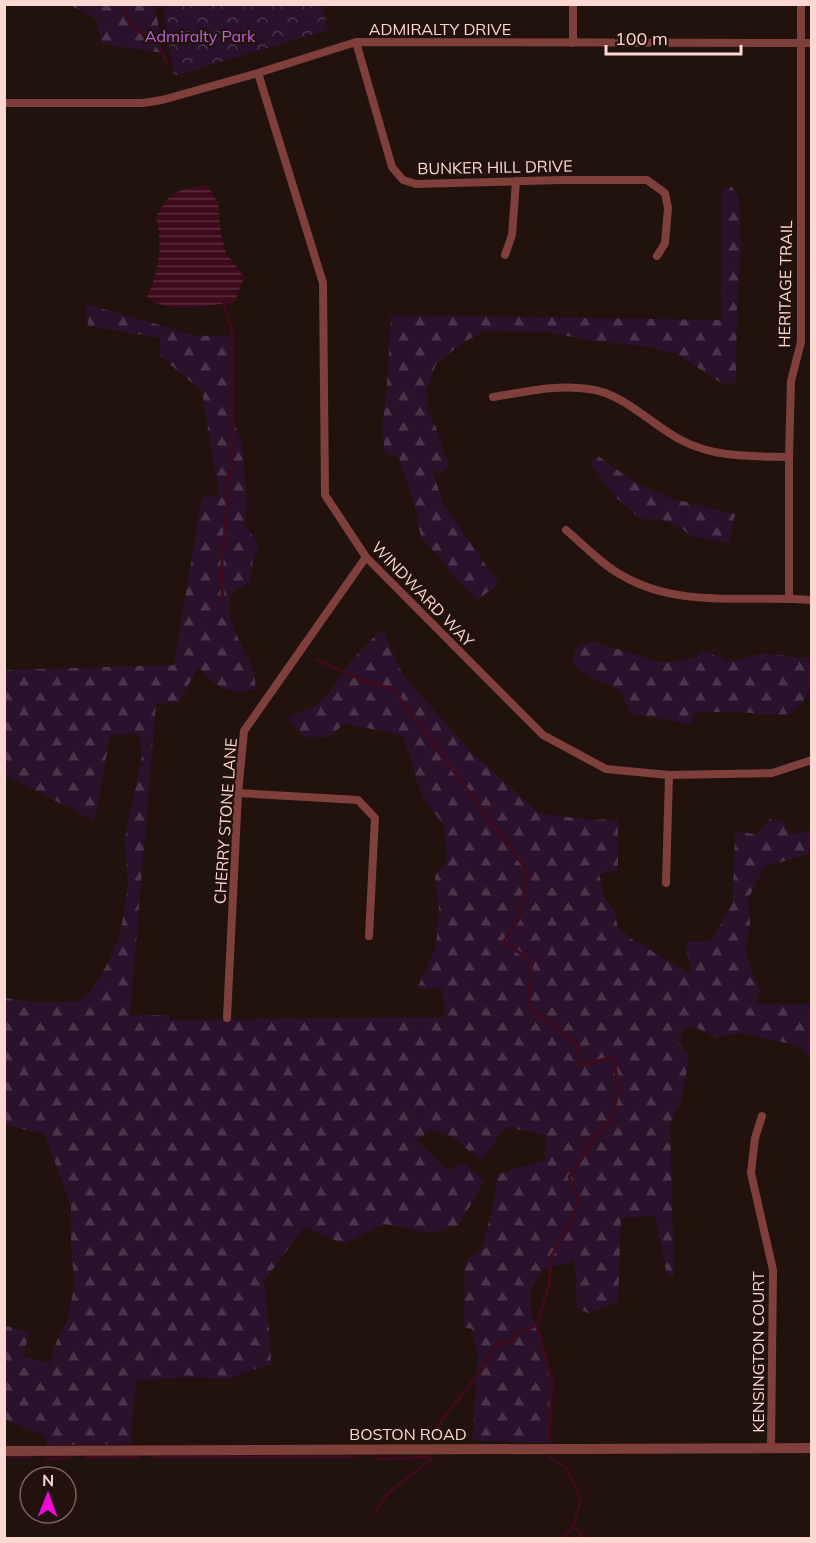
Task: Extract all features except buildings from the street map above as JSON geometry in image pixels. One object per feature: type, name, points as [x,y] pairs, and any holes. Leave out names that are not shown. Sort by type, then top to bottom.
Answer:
[{"type":"street","points":[[573,4],[573,43]]},
{"type":"street","name":"HERITAGE TRAIL","points":[[789,598],[791,381],[801,342],[801,4]]},
{"type":"street","name":"ADMIRALTY DRIVE","points":[[4,103],[143,103],[162,100],[356,42],[812,42]]},
{"type":"street","name":"BUNKER HILL DRIVE","points":[[356,42],[392,168],[403,180],[416,184],[647,180],[664,193],[668,208],[666,243],[657,256]]},
{"type":"street","name":"WINDWARD WAY","points":[[258,73],[323,283],[325,495],[366,557],[543,735],[606,769],[669,775],[772,773],[812,760]]},
{"type":"street","points":[[505,255],[512,235],[516,181]]},
{"type":"street","points":[[493,397],[555,387],[591,389],[640,412],[680,440],[707,452],[789,457]]},
{"type":"street","points":[[566,530],[621,575],[645,587],[670,594],[704,598],[812,600]]},
{"type":"street","name":"CHERRY STONE LANE","points":[[227,1018],[238,793],[244,731],[366,557]]},
{"type":"street","points":[[666,883],[669,775]]},
{"type":"street","points":[[238,793],[358,800],[375,818],[369,936]]},
{"type":"street","name":"KENSINGTON COURT","points":[[762,1116],[755,1138],[752,1173],[772,1270],[771,1448]]},
{"type":"street","name":"BOSTON ROAD","points":[[4,1451],[812,1448]]},
{"type":"green space","points":[[70,5],[155,5],[163,53],[101,44],[97,20]]},
{"type":"green space","name":"Admiralty Park","points":[[163,5],[322,5],[328,30],[174,76]]},
{"type":"green space","points":[[732,187],[739,199],[741,252],[737,303],[736,384],[721,383],[677,354],[650,347],[586,340],[548,332],[484,331],[462,343],[436,364],[428,386],[427,410],[435,425],[449,467],[441,474],[432,471],[444,504],[499,584],[477,600],[421,538],[415,506],[399,458],[385,453],[382,430],[391,315],[721,320],[722,190]]},
{"type":"green space","points":[[86,304],[197,336],[233,335],[233,422],[242,442],[247,505],[244,525],[259,544],[253,560],[251,581],[229,595],[231,620],[254,672],[255,689],[236,691],[223,688],[198,667],[179,702],[156,704],[130,1015],[170,1015],[170,1020],[445,1017],[442,989],[417,989],[436,946],[439,910],[435,876],[447,860],[444,825],[422,797],[403,736],[345,723],[329,737],[304,737],[287,718],[313,707],[329,693],[351,661],[382,629],[403,675],[469,750],[539,813],[590,820],[618,819],[618,871],[599,873],[604,898],[614,911],[618,927],[630,938],[692,975],[685,942],[711,941],[733,903],[735,832],[756,835],[770,819],[782,819],[789,834],[807,832],[811,828],[811,853],[764,867],[748,899],[750,925],[745,953],[760,991],[756,1004],[811,1004],[811,1061],[800,1046],[740,1033],[715,1038],[694,1026],[683,1030],[679,1042],[689,1056],[682,1099],[670,1124],[674,1276],[667,1276],[655,1216],[621,1218],[618,1302],[588,1313],[577,1308],[575,1261],[543,1269],[530,1292],[531,1311],[552,1381],[549,1443],[472,1440],[478,1356],[472,1329],[464,1327],[465,1261],[482,1249],[498,1174],[545,1160],[546,1135],[505,1127],[481,1161],[454,1138],[432,1129],[417,1140],[448,1171],[463,1162],[484,1181],[459,1225],[430,1233],[384,1224],[344,1244],[304,1227],[264,1281],[271,1364],[225,1379],[186,1377],[136,1381],[130,1444],[47,1445],[44,1435],[5,1420],[4,1331],[7,1326],[30,1332],[22,1356],[49,1364],[57,1340],[67,1321],[75,1283],[71,1249],[71,1207],[45,1134],[5,1125],[5,998],[40,1003],[80,1001],[92,989],[108,963],[120,936],[128,886],[125,838],[142,756],[139,733],[110,735],[97,811],[93,820],[5,775],[5,670],[174,665],[202,497],[219,496],[202,391],[160,356],[160,338],[88,326]]},
{"type":"green space","points":[[598,456],[637,484],[670,498],[735,514],[729,543],[691,536],[680,527],[663,520],[641,519],[614,496],[590,462]]},
{"type":"green space","points":[[591,641],[664,663],[693,658],[705,651],[730,662],[764,653],[811,658],[810,689],[804,700],[791,714],[696,712],[690,724],[630,714],[623,695],[609,684],[580,672],[572,660],[577,647]]},
{"type":"shaded area","points":[[207,185],[218,203],[221,235],[226,253],[244,277],[235,302],[189,307],[155,303],[147,297],[159,258],[156,217],[171,196],[182,190]]},
{"type":"waterway","points":[[122,4],[131,26],[160,45],[167,64]]},
{"type":"waterway","points":[[223,300],[233,335],[233,433],[221,575],[223,602]]},
{"type":"waterway","points":[[316,660],[394,690],[528,872],[518,921],[504,941],[532,962],[528,1006],[577,1045],[580,1065],[614,1057],[619,1092],[610,1120],[595,1135],[569,1177],[579,1199],[569,1226],[551,1257],[549,1285],[537,1325],[552,1381],[549,1443]]},
{"type":"waterway","points":[[432,1443],[436,1428],[475,1378],[495,1347],[502,1341],[511,1342],[516,1334],[537,1325]]},
{"type":"waterway","points":[[4,1457],[30,1457]]},
{"type":"waterway","points":[[86,1457],[139,1457]]},
{"type":"waterway","points":[[153,1457],[357,1457]]},
{"type":"waterway","points":[[376,1459],[431,1457]]},
{"type":"waterway","points":[[374,1513],[388,1493],[431,1460],[431,1457]]},
{"type":"waterway","points":[[550,1457],[567,1469],[581,1500],[573,1527],[562,1538]]},
{"type":"waterway","points":[[46,1459],[69,1458]]},
{"type":"waterway","points":[[573,1527],[580,1532],[582,1538]]}]
